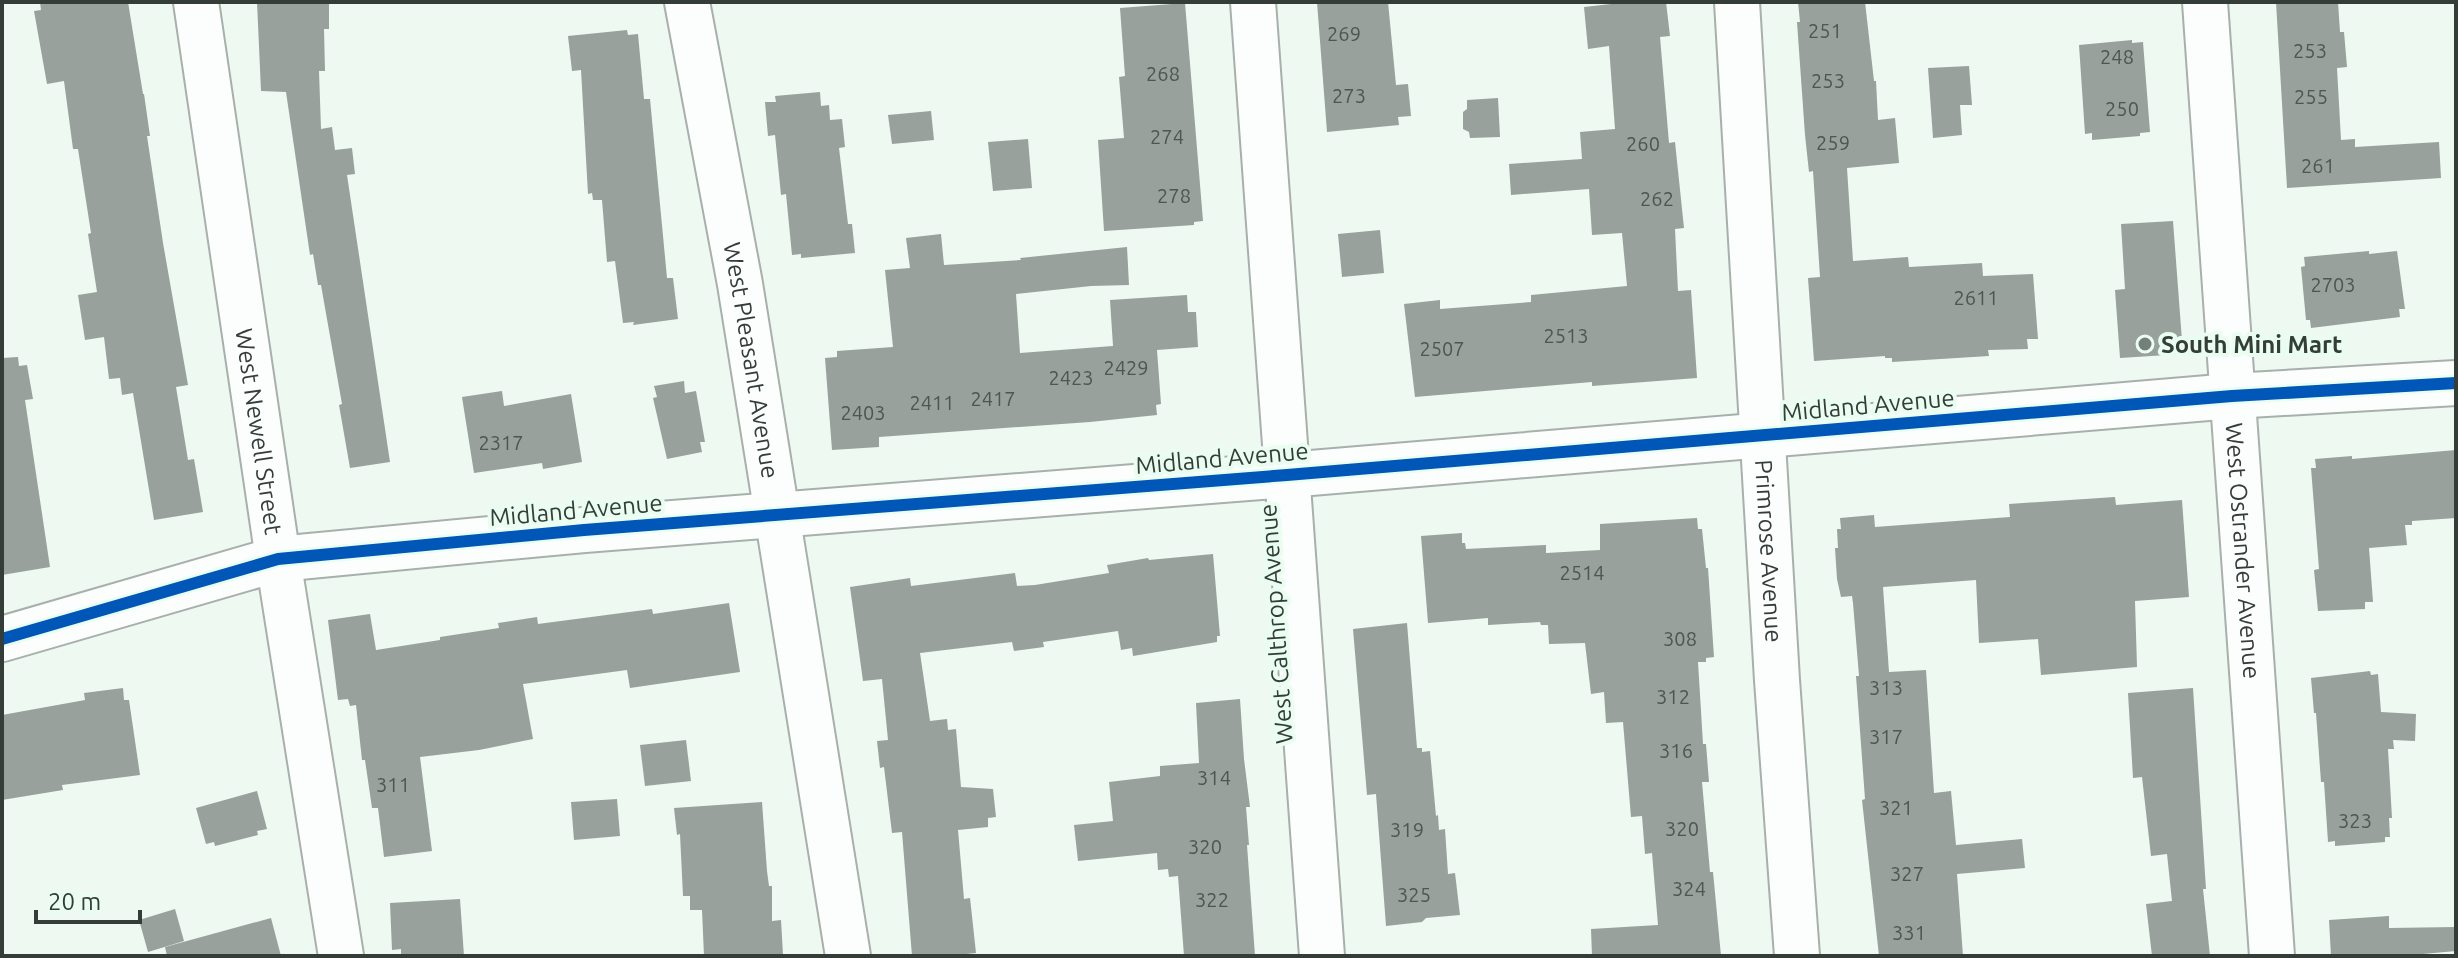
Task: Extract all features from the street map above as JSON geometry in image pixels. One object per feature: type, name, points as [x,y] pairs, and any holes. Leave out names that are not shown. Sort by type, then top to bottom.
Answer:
[{"type":"street","name":"West Newell Street","points":[[196,2],[278,559],[341,956]]},
{"type":"street","name":"West Pleasant Avenue","points":[[687,2],[740,284],[848,956]]},
{"type":"street","name":"West Calthrop Avenue","points":[[1253,2],[1322,956]]},
{"type":"street","name":"Primrose Avenue","points":[[1737,2],[1777,680],[1797,956]]},
{"type":"street","name":"West Ostrander Avenue","points":[[2205,2],[2272,956]]},
{"type":"street","name":"Midland Avenue","points":[[2,639],[278,559],[584,530],[2232,396],[2456,383]]},
{"type":"building","points":[[40,2],[128,2],[144,94],[163,243],[188,385],[176,387],[188,460],[194,459],[203,512],[154,520],[133,393],[122,395],[120,378],[109,379],[104,337],[85,340],[78,295],[97,292],[88,234],[91,233],[78,149],[73,149],[64,81],[47,84],[34,11],[41,10]]},
{"type":"building","points":[[257,2],[329,2],[329,29],[324,29],[325,71],[319,71],[321,129],[332,127],[335,150],[352,148],[355,174],[347,175],[390,462],[350,468],[321,285],[318,285],[313,254],[310,255],[286,92],[261,91]]},
{"type":"building","points":[[1317,2],[1388,2],[1396,85],[1408,84],[1411,116],[1398,117],[1399,125],[1327,132]]},
{"type":"building","points":[[1666,2],[1670,36],[1660,37],[1669,143],[1675,142],[1684,228],[1675,229],[1678,291],[1691,290],[1697,378],[1592,386],[1592,382],[1415,397],[1404,304],[1440,300],[1440,309],[1531,302],[1531,295],[1627,286],[1622,233],[1592,235],[1589,189],[1511,195],[1509,164],[1582,159],[1580,132],[1615,129],[1609,46],[1588,49],[1584,7]]},
{"type":"building","points":[[1798,2],[1865,2],[1878,120],[1895,118],[1899,163],[1847,168],[1853,261],[1908,257],[1909,267],[1982,263],[1983,276],[2033,274],[2038,339],[2027,339],[2028,349],[1988,350],[1989,356],[1892,362],[1892,358],[1885,356],[1814,361],[1808,278],[1820,277],[1813,171],[1809,172],[1805,135]]},
{"type":"building","points":[[2276,2],[2338,2],[2347,67],[2337,68],[2341,140],[2355,139],[2355,147],[2439,142],[2441,178],[2287,188]]},
{"type":"building","points":[[1185,3],[1203,221],[1194,222],[1194,225],[1104,231],[1098,140],[1124,138],[1119,77],[1125,76],[1120,8]]},
{"type":"building","points":[[627,30],[628,35],[638,34],[644,99],[650,99],[667,278],[673,278],[678,319],[633,325],[634,322],[623,323],[615,261],[607,262],[602,200],[593,200],[592,193],[588,194],[581,70],[572,71],[568,36]]},
{"type":"building","points":[[2132,40],[2132,43],[2143,42],[2150,132],[2140,133],[2140,136],[2092,140],[2092,133],[2085,134],[2079,45]]},
{"type":"building","points":[[1969,66],[1972,105],[1960,105],[1962,135],[1933,138],[1928,68]]},
{"type":"building","points":[[820,92],[821,106],[829,105],[830,120],[842,119],[845,147],[839,148],[848,224],[852,224],[855,253],[801,258],[801,254],[792,255],[786,194],[781,195],[775,135],[768,136],[765,102],[776,102],[775,96]]},
{"type":"building","points":[[1498,98],[1500,137],[1470,138],[1469,132],[1463,129],[1467,100]]},
{"type":"building","points":[[931,111],[934,140],[892,144],[888,115]]},
{"type":"building","points":[[1028,139],[1032,188],[993,191],[988,142]]},
{"type":"building","points":[[2173,221],[2183,354],[2120,358],[2115,290],[2125,289],[2121,224]]},
{"type":"building","points":[[1380,230],[1384,273],[1342,277],[1338,234]]},
{"type":"building","points":[[941,234],[944,265],[1021,260],[1127,247],[1129,285],[1016,294],[1020,353],[1113,346],[1110,300],[1187,295],[1188,312],[1196,312],[1198,347],[1157,350],[1161,404],[1156,405],[1157,415],[879,437],[879,447],[832,450],[825,358],[837,357],[837,351],[893,347],[885,270],[910,268],[906,238]]},
{"type":"building","points":[[2369,251],[2369,254],[2397,251],[2405,309],[2399,309],[2400,317],[2311,328],[2310,320],[2306,320],[2301,267],[2305,266],[2304,257]]},
{"type":"building","points":[[18,357],[19,366],[27,365],[33,399],[25,400],[50,567],[2,575],[2,358]]},
{"type":"building","points":[[684,381],[685,393],[696,391],[705,442],[700,442],[702,452],[667,459],[653,398],[657,397],[654,386]]},
{"type":"building","points":[[502,391],[504,406],[571,394],[582,462],[543,469],[542,463],[474,473],[462,397]]},
{"type":"building","points":[[2456,450],[2456,518],[2412,521],[2412,525],[2405,525],[2407,545],[2369,548],[2373,602],[2365,602],[2365,609],[2318,611],[2314,570],[2319,569],[2311,468],[2316,468],[2315,459]]},
{"type":"building","points":[[2115,497],[2116,505],[2182,500],[2189,597],[2135,601],[2137,667],[2041,675],[2038,639],[1979,643],[1976,580],[1883,587],[1889,672],[1926,670],[1934,793],[1951,791],[1956,845],[2022,839],[2025,868],[1957,874],[1963,956],[1879,956],[1862,800],[1865,799],[1853,603],[1852,596],[1841,597],[1837,579],[1835,548],[1838,548],[1840,518],[1874,515],[1875,527],[2010,517],[2009,504]]},
{"type":"building","points":[[1697,518],[1698,529],[1702,529],[1708,568],[1714,657],[1698,662],[1703,744],[1706,744],[1709,782],[1702,782],[1721,956],[1592,956],[1591,929],[1658,925],[1652,853],[1645,854],[1642,816],[1631,817],[1623,722],[1606,723],[1604,692],[1591,694],[1585,643],[1549,644],[1548,625],[1541,625],[1540,622],[1488,625],[1488,618],[1428,623],[1421,536],[1462,533],[1462,543],[1465,543],[1466,549],[1546,545],[1546,553],[1600,550],[1600,524]]},
{"type":"building","points":[[1213,554],[1220,636],[1217,636],[1217,642],[1133,656],[1132,648],[1121,650],[1118,631],[1043,642],[1044,647],[1014,651],[1012,642],[920,653],[930,721],[947,719],[948,730],[956,729],[961,787],[993,789],[996,817],[988,818],[988,827],[958,830],[964,899],[970,898],[976,953],[912,956],[902,832],[892,833],[884,767],[880,768],[877,741],[888,740],[882,679],[863,681],[850,587],[910,578],[911,586],[1015,573],[1017,586],[1035,585],[1109,573],[1107,565],[1148,558]]},
{"type":"building","points":[[729,603],[740,672],[630,688],[627,670],[523,684],[533,739],[420,757],[432,851],[384,857],[378,808],[372,808],[365,760],[362,760],[356,705],[350,706],[348,699],[338,700],[328,620],[370,614],[376,650],[499,628],[498,623],[537,617],[538,624],[652,609],[653,614]]},
{"type":"building","points":[[1407,623],[1417,748],[1422,748],[1422,752],[1430,751],[1436,816],[1439,830],[1445,829],[1448,874],[1455,873],[1460,915],[1386,926],[1376,794],[1367,795],[1353,629]]},
{"type":"building","points":[[2370,671],[2371,675],[2378,674],[2381,712],[2416,714],[2415,741],[2393,740],[2394,749],[2388,749],[2392,818],[2389,818],[2390,837],[2385,837],[2385,842],[2335,846],[2335,841],[2328,842],[2311,678]]},
{"type":"building","points":[[123,688],[124,700],[129,700],[140,775],[62,785],[63,790],[2,800],[2,715],[85,700],[84,693]]},
{"type":"building","points":[[2193,688],[2206,889],[2203,889],[2210,956],[2152,956],[2146,904],[2172,901],[2167,854],[2151,856],[2142,777],[2133,778],[2128,693]]},
{"type":"building","points":[[1240,699],[1250,807],[1246,807],[1247,845],[1255,956],[1184,956],[1178,876],[1169,877],[1168,869],[1158,870],[1157,853],[1078,861],[1074,825],[1113,821],[1109,782],[1160,776],[1160,766],[1199,763],[1196,703]]},
{"type":"building","points":[[686,740],[691,781],[645,786],[640,745]]},
{"type":"building","points":[[257,791],[267,829],[257,831],[258,835],[215,846],[214,842],[206,844],[196,808]]},
{"type":"building","points":[[617,799],[620,836],[574,840],[571,802]]},
{"type":"building","points":[[762,802],[767,871],[769,886],[772,886],[772,921],[781,920],[783,955],[704,956],[702,910],[690,910],[690,896],[683,896],[680,834],[677,835],[674,808]]},
{"type":"building","points":[[460,899],[464,956],[401,956],[401,949],[392,950],[390,903]]},
{"type":"building","points":[[175,909],[184,941],[148,952],[139,920]]},
{"type":"building","points":[[2389,916],[2389,928],[2456,927],[2456,951],[2401,956],[2331,956],[2329,920]]},
{"type":"building","points":[[271,918],[281,956],[167,956],[165,947]]},
{"type":"cycle path","points":[[2,639],[278,559],[584,530],[2232,396],[2456,383]]},
{"type":"place","name":"South Mini Mart","points":[[2145,344]]}]
